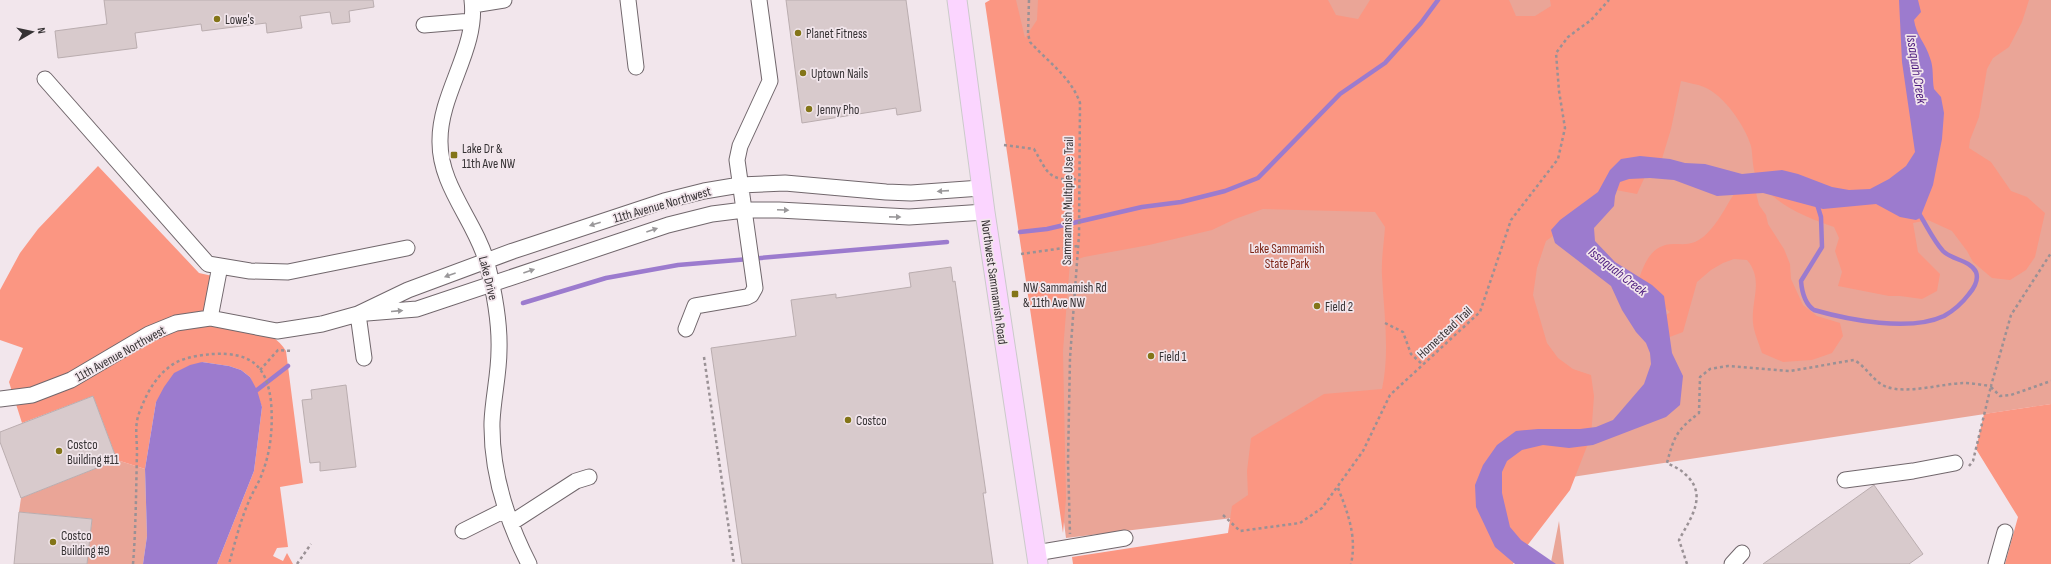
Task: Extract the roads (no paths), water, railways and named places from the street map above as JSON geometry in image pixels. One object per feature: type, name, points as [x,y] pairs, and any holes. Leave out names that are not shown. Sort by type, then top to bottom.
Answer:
[{"type":"main road","name":"Northwest Sammamish Road","points":[[957,0],[985,212],[1037,558]]},
{"type":"street","points":[[473,3],[504,0]]},
{"type":"street","points":[[628,0],[636,67]]},
{"type":"street","points":[[686,329],[695,306],[747,297],[753,292],[755,286],[740,185],[738,153],[770,81],[759,0]]},
{"type":"street","name":"Lake Drive","points":[[473,3],[470,32],[445,112],[440,138],[440,154],[448,181],[472,227],[486,261],[492,284],[496,305],[499,351],[492,421],[493,453],[498,485],[508,517],[528,564]]},
{"type":"street","points":[[424,25],[472,21]]},
{"type":"street","points":[[45,79],[208,264],[250,271],[288,272],[407,248]]},
{"type":"street","name":"11th Avenue Northwest","points":[[0,399],[17,398],[46,391],[71,380],[149,334],[176,323],[210,318],[276,331],[322,324],[358,314],[408,290],[486,261],[678,197],[710,189],[740,185],[785,183],[886,192],[982,188]]},
{"type":"street","name":"11th Avenue Northwest","points":[[358,314],[417,309],[668,224],[712,214],[744,210],[818,211],[909,217],[985,212]]},
{"type":"street","points":[[210,318],[220,266]]},
{"type":"street","points":[[358,314],[364,358]]},
{"type":"street","points":[[1844,480],[1961,465]]},
{"type":"street","points":[[463,531],[508,517],[576,482],[589,477]]},
{"type":"street","points":[[1996,564],[2005,532]]},
{"type":"street","points":[[1037,558],[1070,547],[1125,538]]},
{"type":"street","points":[[1732,564],[1742,552]]},
{"type":"water","name":"Issaquah Creek","points":[[1899,0],[1918,0],[1921,12],[1914,20],[1915,25],[1931,62],[1934,89],[1941,97],[1944,113],[1942,139],[1933,185],[1920,218],[1916,220],[1900,217],[1876,204],[1823,209],[1763,193],[1717,196],[1674,180],[1650,178],[1629,179],[1620,182],[1615,196],[1614,206],[1594,228],[1595,241],[1615,262],[1652,285],[1664,296],[1672,353],[1683,376],[1680,405],[1666,417],[1593,445],[1569,448],[1543,445],[1522,450],[1507,461],[1502,472],[1502,493],[1510,527],[1521,540],[1556,564],[1515,564],[1495,547],[1476,507],[1475,485],[1483,465],[1497,445],[1516,431],[1538,429],[1580,429],[1596,427],[1613,420],[1644,384],[1651,364],[1650,353],[1646,343],[1636,332],[1622,310],[1611,286],[1555,243],[1551,230],[1560,220],[1598,192],[1610,170],[1621,159],[1640,156],[1670,159],[1685,163],[1705,164],[1742,174],[1782,170],[1798,174],[1832,187],[1849,190],[1870,189],[1889,179],[1906,166],[1915,152],[1902,62]]},
{"type":"water","points":[[202,362],[229,366],[241,370],[250,377],[257,390],[262,407],[254,471],[217,564],[143,564],[147,536],[145,469],[156,402],[174,373],[190,365]]},
{"type":"waterway","points":[[1020,232],[1047,229],[1142,207],[1181,202],[1225,191],[1258,178],[1340,94],[1385,63],[1421,23],[1438,0]]},
{"type":"waterway","points":[[1817,204],[1821,217],[1822,247],[1801,281],[1803,294],[1808,305],[1814,310],[1862,321],[1879,323],[1914,323],[1930,321],[1944,316],[1964,300],[1976,284],[1977,275],[1973,268],[1965,262],[1947,254],[1939,247],[1918,212]]},
{"type":"waterway","points":[[523,303],[606,278],[678,265],[947,242]]},
{"type":"waterway","points":[[257,390],[288,366]]},
{"type":"place","name":"Lowe's","points":[[217,19]]},
{"type":"place","name":"Planet Fitness","points":[[798,33]]},
{"type":"place","name":"Uptown Nails","points":[[803,73]]},
{"type":"place","name":"Jenny Pho","points":[[809,109]]},
{"type":"place","name":"Lake Dr & 11th Ave NW","points":[[454,155]]},
{"type":"place","name":"NW Sammamish Rd & 11th Ave NW","points":[[1015,294]]},
{"type":"place","name":"Field 2","points":[[1317,306]]},
{"type":"place","name":"Field 1","points":[[1151,356]]},
{"type":"place","name":"Costco","points":[[848,420]]},
{"type":"place","name":"Costco Building #11","points":[[59,451]]},
{"type":"place","name":"Costco Building #9","points":[[53,542]]},
{"type":"park label","name":"Lake Sammamish State Park","points":[[1287,256]]}]
